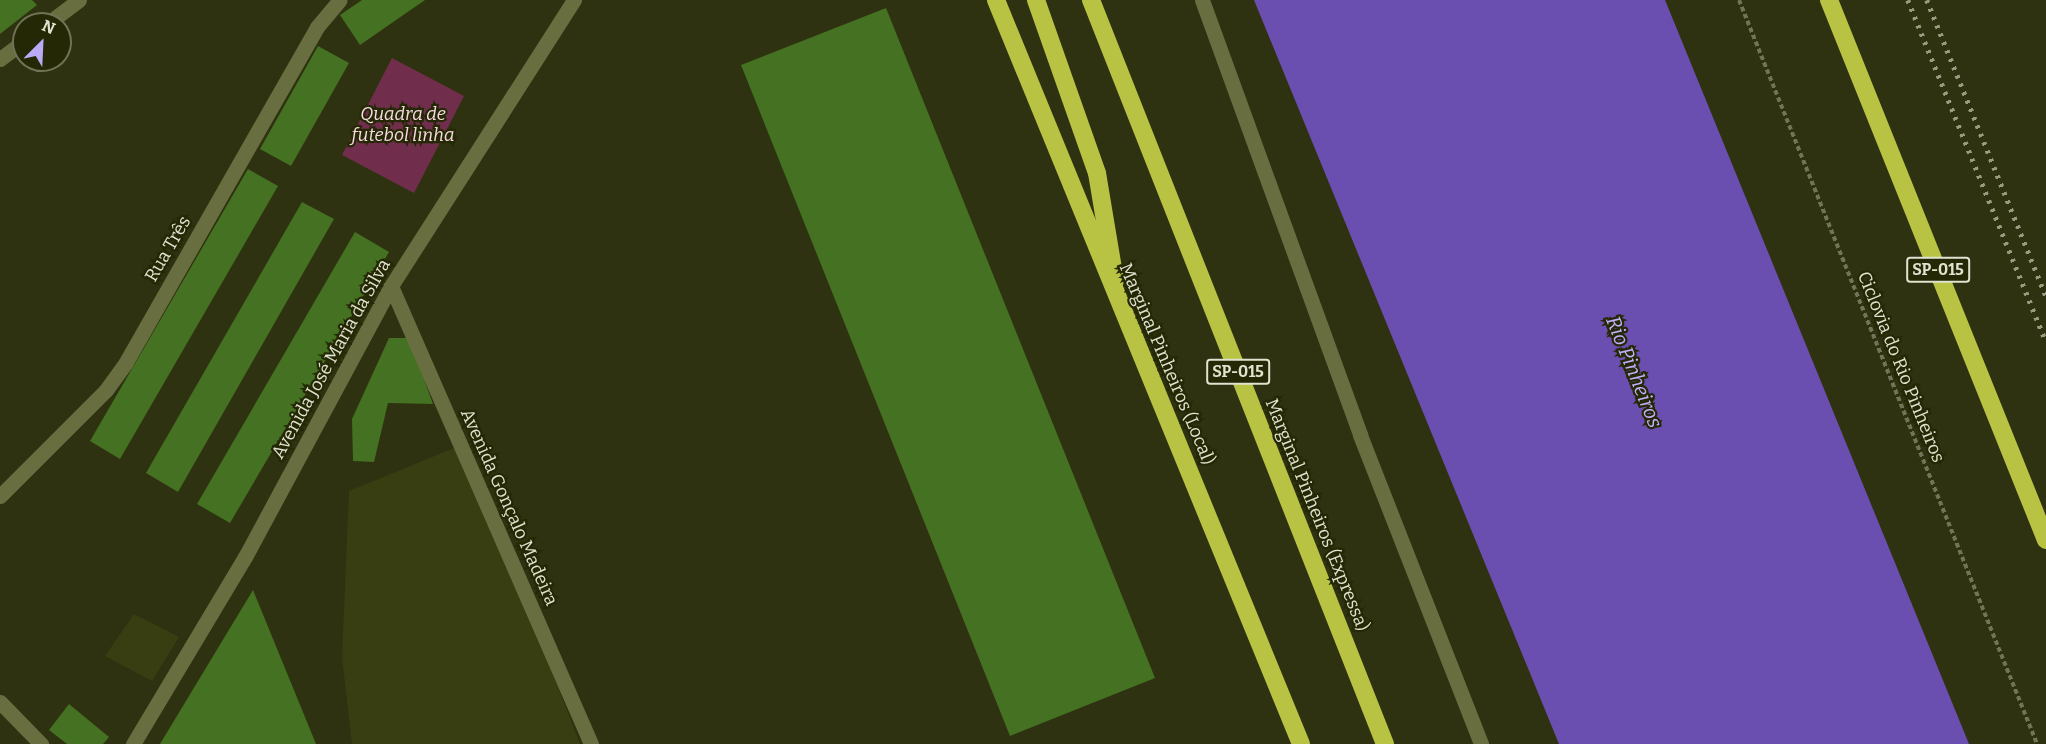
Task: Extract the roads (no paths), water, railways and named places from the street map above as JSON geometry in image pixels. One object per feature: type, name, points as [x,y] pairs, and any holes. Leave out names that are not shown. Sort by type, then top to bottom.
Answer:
[{"type":"highway","name":"Marginal Pinheiros (Local)","points":[[996,0],[1120,309],[1301,744]]},
{"type":"highway","points":[[1036,0],[1097,172],[1120,309]]},
{"type":"highway","name":"Marginal Pinheiros (Expressa)","points":[[1091,0],[1385,744]]},
{"type":"highway","name":"SP-015","points":[[1829,0],[2046,540]]},
{"type":"street","points":[[63,12],[79,0]]},
{"type":"street","name":"Rua Três","points":[[0,496],[106,390],[126,362],[317,27],[340,0]]},
{"type":"street","name":"Avenida José Maria da Silva","points":[[133,744],[245,557],[391,286],[574,0]]},
{"type":"street","points":[[1202,0],[1360,435],[1481,744]]},
{"type":"street","name":"Avenida Gonçalo Madeira","points":[[391,286],[591,744]]},
{"type":"street","points":[[0,702],[41,744]]},
{"type":"water","name":"Rio Pinheiros","points":[[1254,0],[1665,0],[1969,744],[1559,744]]},
{"type":"railway","points":[[1908,0],[2046,341]]},
{"type":"railway","points":[[1927,0],[2046,296]]},
{"type":"park label","name":"Quadra de futebol linha","points":[[403,125]]}]
